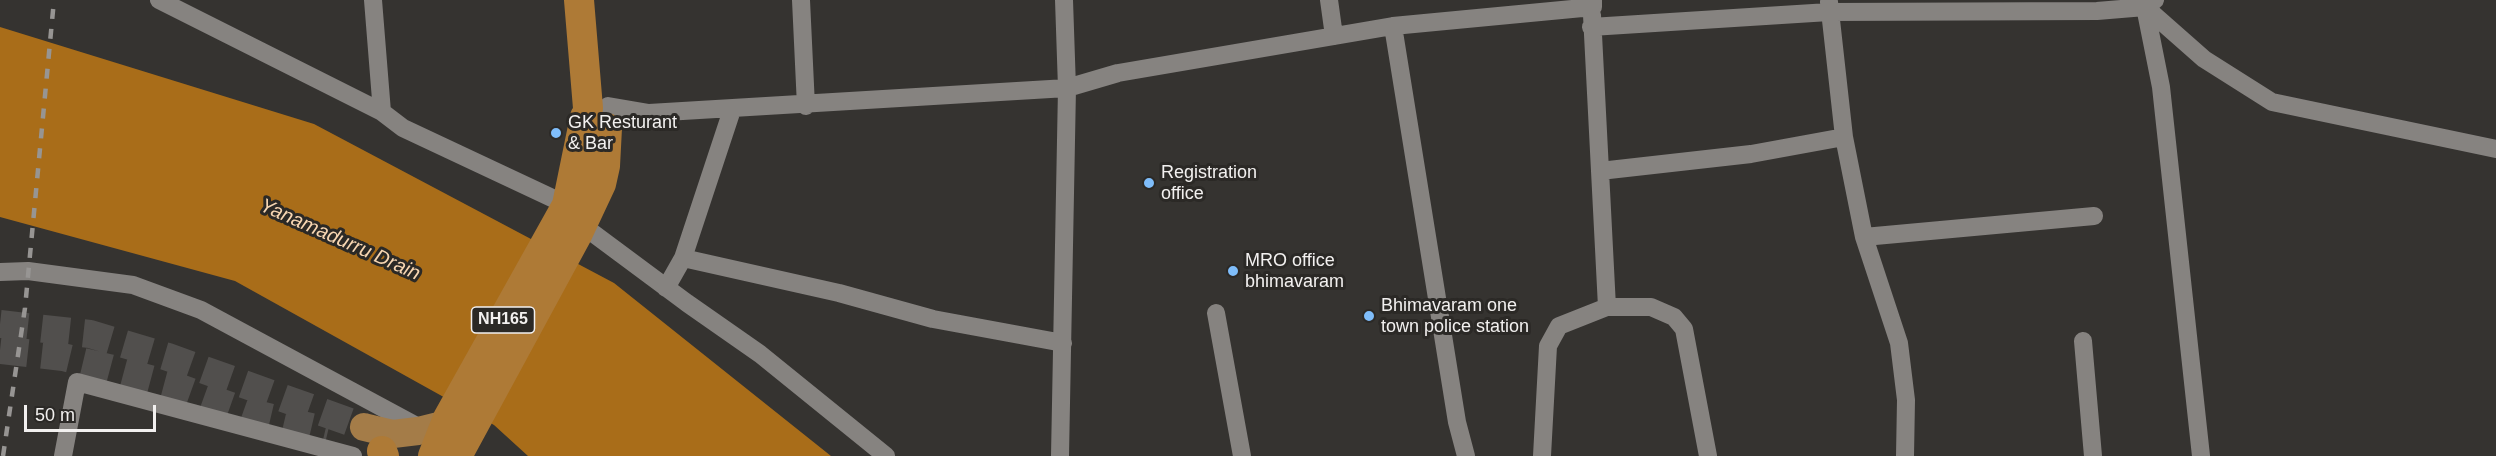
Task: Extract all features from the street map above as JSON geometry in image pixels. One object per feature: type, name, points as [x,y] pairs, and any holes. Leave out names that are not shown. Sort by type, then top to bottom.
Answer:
[{"type":"highway","name":"NH165","points":[[457,456],[440,435],[571,221],[601,184],[598,124],[591,64],[579,0]]},
{"type":"highway","name":"NH165","points":[[591,64],[593,0]]},
{"type":"main road","points":[[357,440],[385,450],[440,435]]},
{"type":"street","points":[[159,0],[382,111],[403,128],[571,221],[760,354],[886,456]]},
{"type":"street","points":[[373,0],[382,111]]},
{"type":"street","points":[[801,0],[806,106]]},
{"type":"street","points":[[1060,456],[1067,88],[1064,0]]},
{"type":"street","points":[[1329,0],[1334,36]]},
{"type":"street","points":[[1591,27],[1829,6],[2097,11],[2150,3]]},
{"type":"street","points":[[2150,3],[2204,59],[2272,102],[2496,150]]},
{"type":"street","points":[[2150,3],[2201,456]]},
{"type":"street","points":[[598,124],[649,113],[806,106],[1067,88],[1118,73],[1393,26],[1593,4],[1591,27],[1608,307]]},
{"type":"street","points":[[1829,6],[1844,137],[1864,237],[1899,343],[1906,400],[1905,456]]},
{"type":"street","points":[[1393,26],[1457,422],[1466,456]]},
{"type":"street","points":[[666,288],[683,258],[732,110]]},
{"type":"street","points":[[1600,171],[1751,154],[1844,137]]},
{"type":"street","points":[[1864,237],[2094,216]]},
{"type":"street","points":[[683,258],[839,293],[933,319],[1063,343]]},
{"type":"street","points":[[0,272],[28,271],[121,283],[201,310],[440,435]]},
{"type":"street","points":[[1542,456],[1548,346],[1559,326],[1608,307],[1651,308],[1674,317],[1684,329],[1708,456]]},
{"type":"street","points":[[1216,313],[1242,456]]},
{"type":"street","points":[[2083,341],[2093,456]]},
{"type":"street","points":[[63,456],[77,382],[357,440]]},
{"type":"water","name":"Yanamadurru Drain","points":[[0,27],[314,124],[614,283],[831,456],[528,456],[494,425],[235,281],[0,217]]},
{"type":"tunnel","points":[[0,324],[90,334],[168,357],[364,427]]},
{"type":"tunnel","points":[[0,350],[63,357],[109,368],[169,384],[247,412],[328,431]]},
{"type":"railway","points":[[3,456],[25,308],[54,0]]},
{"type":"place","name":"GK Resturant & Bar","points":[[556,133]]},
{"type":"place","name":"Registration office","points":[[1149,183]]},
{"type":"place","name":"MRO office bhimavaram","points":[[1233,271]]},
{"type":"place","name":"Bhimavaram one town police station","points":[[1369,316]]}]
